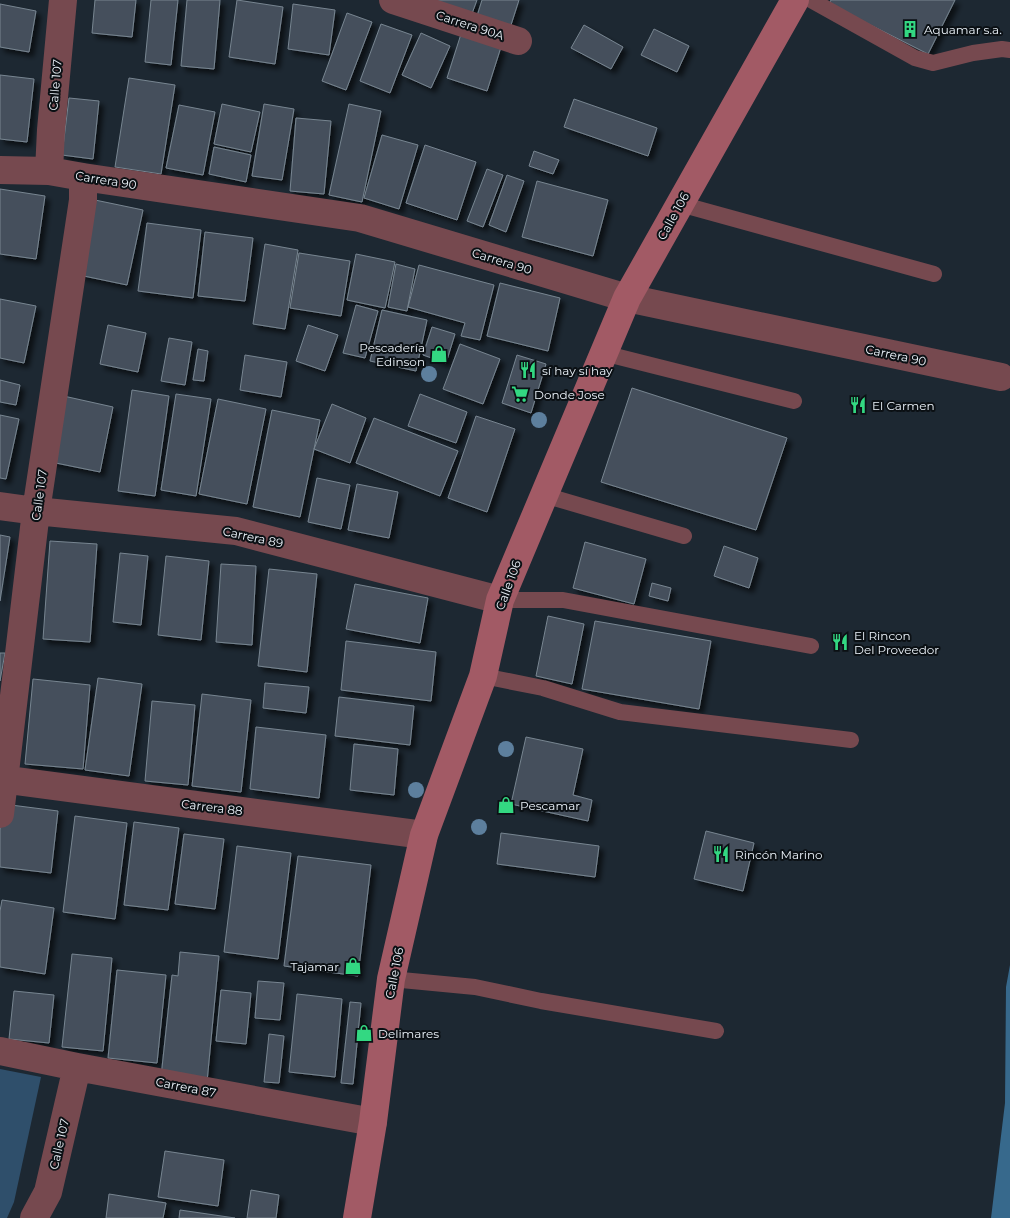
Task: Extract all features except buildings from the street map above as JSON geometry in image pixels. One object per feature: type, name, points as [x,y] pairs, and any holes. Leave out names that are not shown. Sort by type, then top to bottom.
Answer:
[{"type":"street","name":"Calle 107","points":[[49,170],[63,0]]},
{"type":"street","name":"Carrera 90A","points":[[394,0],[518,42]]},
{"type":"street","name":"Calle 106","points":[[357,1218],[373,1122],[391,979],[424,834],[483,676],[500,600],[627,298],[795,0]]},
{"type":"street","name":"Carrera 90","points":[[0,170],[49,170],[83,177],[360,218],[627,298],[1001,377]]},
{"type":"street","name":"Calle 107","points":[[0,814],[2,779],[36,511],[82,209],[83,177]]},
{"type":"street","name":"Carrera 89","points":[[0,506],[236,531],[500,600]]},
{"type":"street","name":"Carrera 88","points":[[2,779],[424,834]]},
{"type":"street","name":"Carrera 87","points":[[0,1051],[373,1122]]},
{"type":"street","name":"Calle 107","points":[[34,1218],[48,1192],[77,1067]]},
{"type":"lane","points":[[811,0],[915,58],[933,63],[973,53],[1002,49],[1010,50]]},
{"type":"lane","points":[[680,204],[934,274]]},
{"type":"lane","points":[[603,353],[794,401]]},
{"type":"lane","points":[[544,495],[684,536]]},
{"type":"lane","points":[[500,600],[563,600],[811,646]]},
{"type":"lane","points":[[483,676],[543,688],[620,712],[851,740]]},
{"type":"lane","points":[[391,979],[475,987],[541,1001],[716,1031]]},
{"type":"shaded area","points":[[1010,965],[1010,1218],[991,1218],[1005,1103],[1006,987]]},
{"type":"shaded area","points":[[0,1069],[41,1077],[14,1202],[7,1218],[0,1218]]},
{"type":"place","name":"Aquamar s.a.","points":[[910,29]]},
{"type":"place","name":"Pescadería Edinson","points":[[439,354]]},
{"type":"place","name":"sí hay sí hay","points":[[528,370]]},
{"type":"place","name":"Donde Jose","points":[[520,394]]},
{"type":"place","name":"El Carmen","points":[[858,405]]},
{"type":"place","name":"El Rincon Del Proveedor","points":[[840,642]]},
{"type":"place","name":"Pescamar","points":[[506,805]]},
{"type":"place","name":"Rincón Marino","points":[[721,854]]},
{"type":"place","name":"Tajamar","points":[[353,966]]},
{"type":"place","name":"Delimares","points":[[364,1033]]}]
